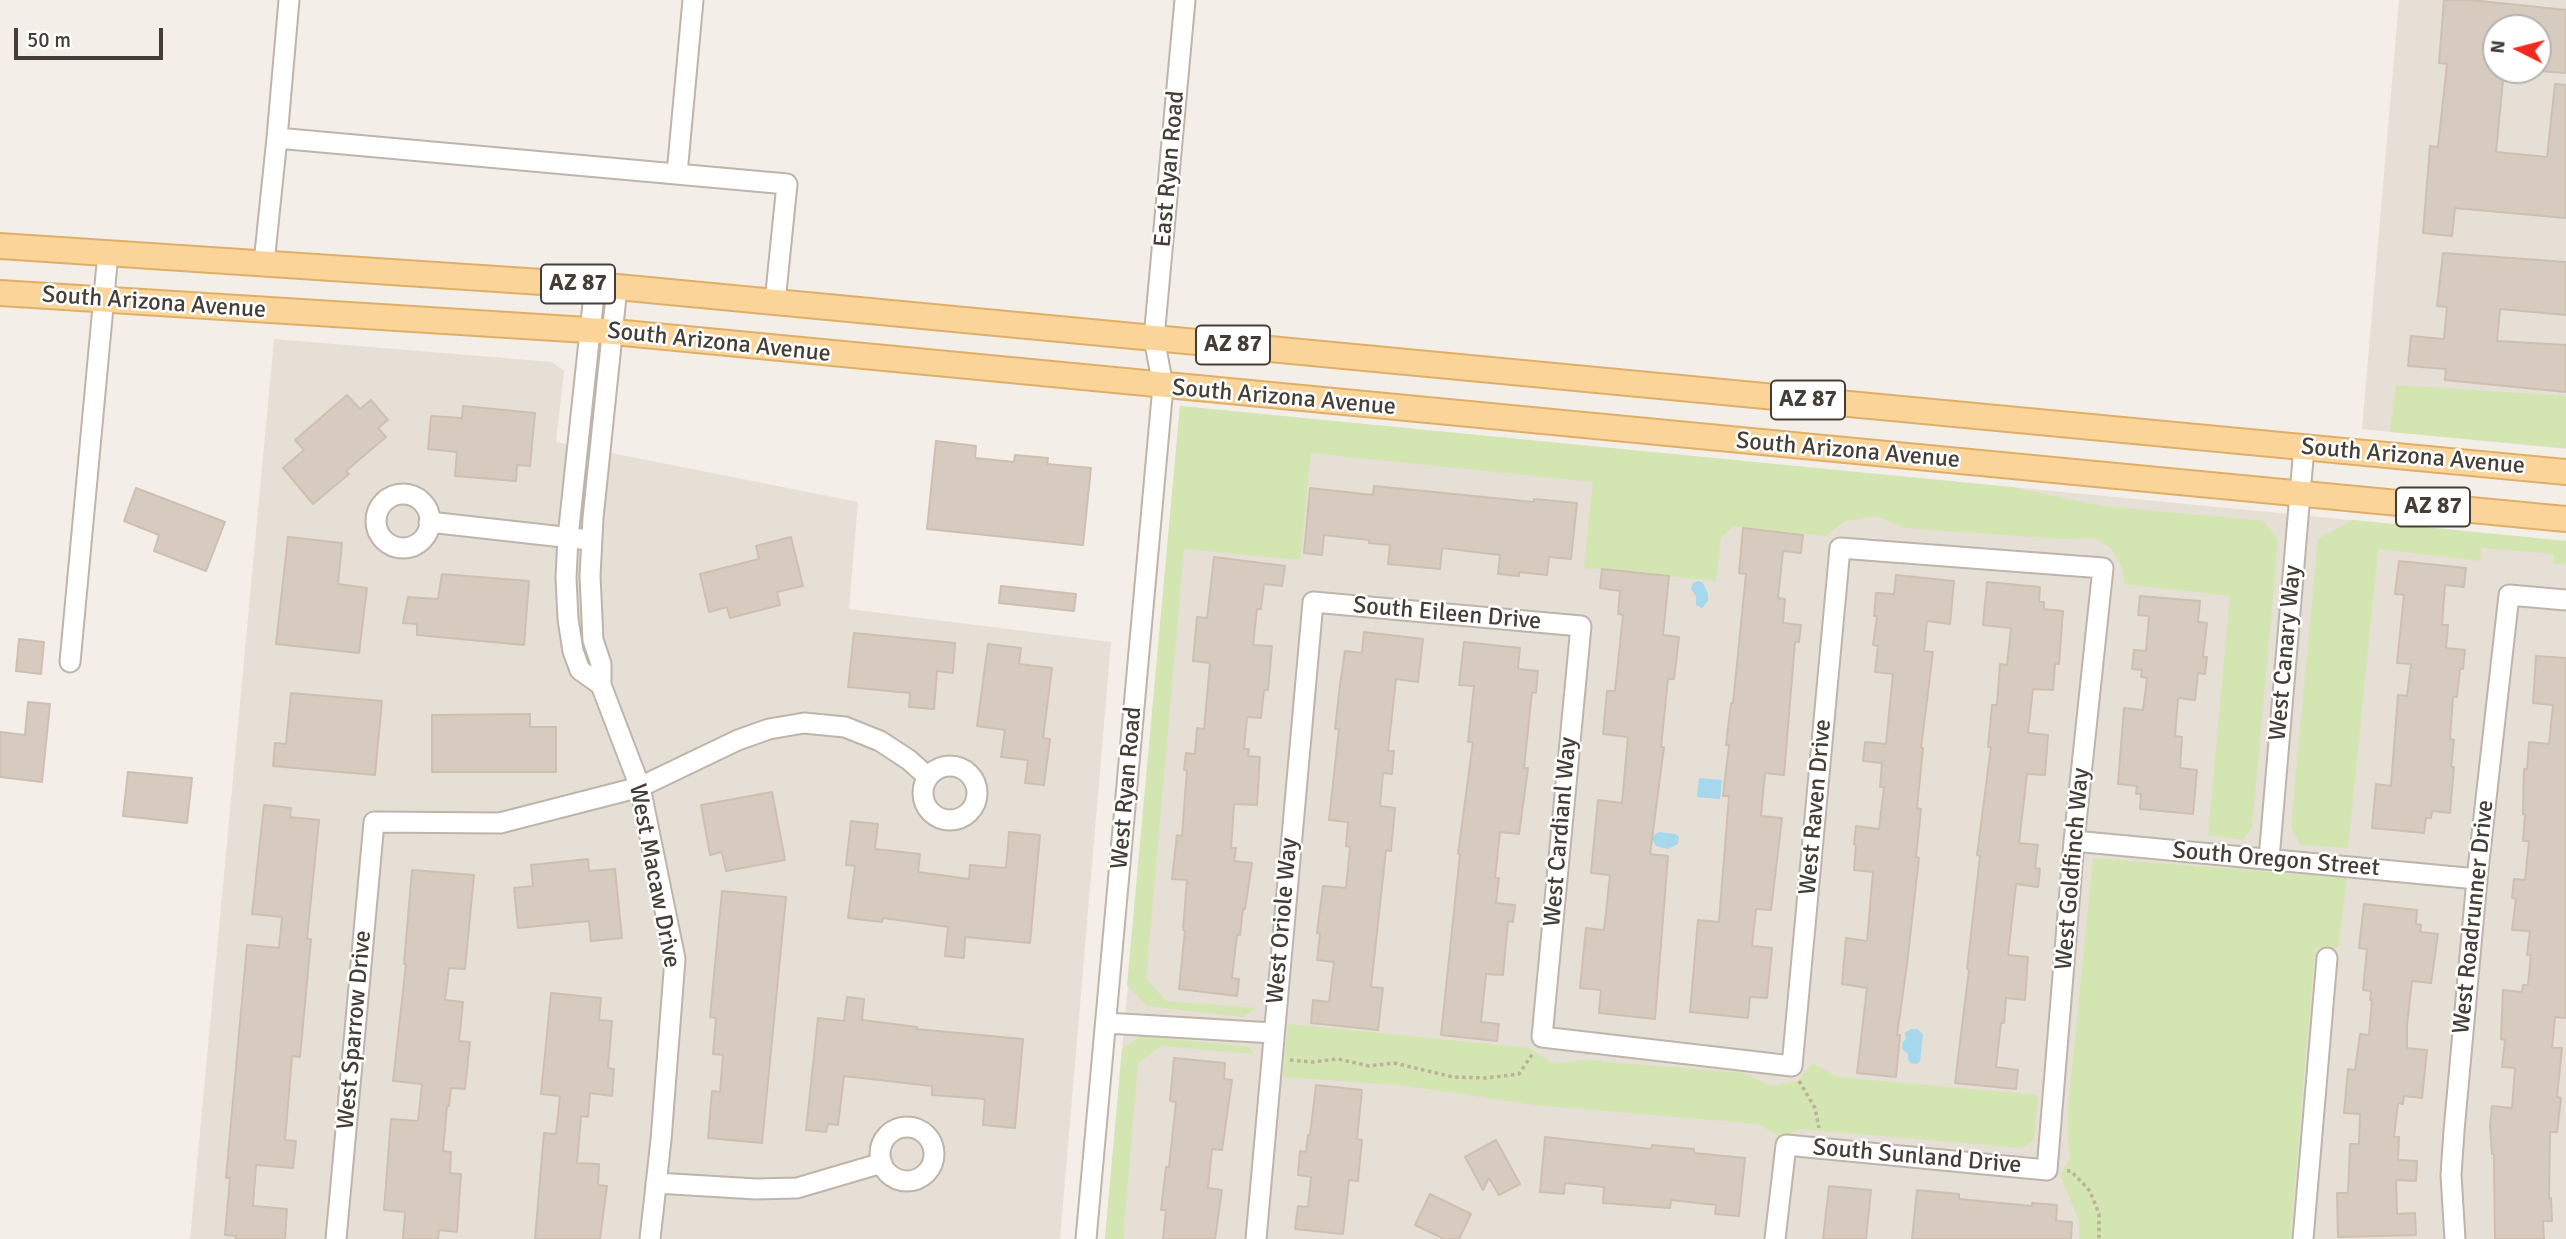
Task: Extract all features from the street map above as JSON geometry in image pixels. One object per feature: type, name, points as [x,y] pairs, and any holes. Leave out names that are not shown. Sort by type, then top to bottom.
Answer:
[{"type":"main road","name":"South Arizona Avenue","points":[[0,246],[606,286],[2566,472]]},
{"type":"main road","name":"South Arizona Avenue","points":[[0,293],[602,332],[2566,519]]},
{"type":"street","points":[[264,263],[289,0]]},
{"type":"street","points":[[677,174],[693,0]]},
{"type":"street","name":"East Ryan Road","points":[[1154,338],[1185,0]]},
{"type":"street","points":[[277,138],[787,184],[775,302]]},
{"type":"street","points":[[70,662],[108,253]]},
{"type":"street","name":"West Macaw Drive","points":[[606,286],[602,332],[602,431],[590,576],[593,640],[601,664],[601,685],[640,787],[675,959],[650,1239]]},
{"type":"street","name":"West Macaw Drive","points":[[601,685],[580,670],[573,651],[568,619],[568,537],[580,429],[602,332]]},
{"type":"street","name":"West Ryan Road","points":[[1086,1239],[1163,386],[1154,338]]},
{"type":"street","points":[[580,429],[602,431]]},
{"type":"street","name":"West Canary Way","points":[[2269,859],[2304,447]]},
{"type":"street","points":[[429,522],[592,540]]},
{"type":"street","name":"West Raven Drive","points":[[1792,1066],[1840,548],[2103,568]]},
{"type":"street","name":"West Goldfinch Way","points":[[2047,1170],[2074,841],[2103,568]]},
{"type":"street","name":"West Roadrunner Drive","points":[[2455,1239],[2451,1175],[2454,1131],[2477,879],[2509,595],[2566,600]]},
{"type":"street","name":"South Eileen Drive","points":[[1313,603],[1581,626]]},
{"type":"street","name":"West Oriole Way","points":[[1256,1239],[1270,1058],[1313,603]]},
{"type":"street","name":"West Cardianl Way","points":[[1542,1037],[1581,626]]},
{"type":"street","points":[[640,787],[738,740],[769,729],[804,723],[845,727],[880,741],[909,760],[928,777]]},
{"type":"street","name":"West Sparrow Drive","points":[[336,1239],[374,822],[500,823],[640,787]]},
{"type":"street","name":"South Oregon Street","points":[[2074,841],[2477,879]]},
{"type":"street","points":[[2303,1239],[2328,958]]},
{"type":"street","points":[[1106,1023],[1273,1033]]},
{"type":"street","points":[[1542,1037],[1792,1066]]},
{"type":"street","name":"South Sunland Drive","points":[[1775,1239],[1787,1145],[2047,1170]]},
{"type":"street","points":[[656,1183],[756,1189],[797,1188],[882,1163]]},
{"type":"path","points":[[1270,1058],[1312,1062],[1338,1059],[1369,1066],[1394,1063],[1453,1077],[1486,1078],[1519,1074],[1542,1037]]},
{"type":"path","points":[[1792,1066],[1815,1108],[1819,1126],[1817,1148]]},
{"type":"path","points":[[2047,1170],[2071,1171],[2090,1191],[2099,1214],[2099,1239]]},
{"type":"shaded area","points":[[2399,0],[2566,0],[2566,449],[2362,429]]},
{"type":"shaded area","points":[[274,339],[552,362],[564,371],[556,442],[858,502],[849,609],[1111,642],[1060,1239],[190,1239]]},
{"type":"shaded area","points":[[1180,406],[2566,541],[2566,1239],[1105,1239]]},
{"type":"green space","points":[[2396,385],[2566,396],[2566,448],[2390,432]]},
{"type":"green space","points":[[1180,406],[2010,487],[2102,506],[2263,521],[2278,540],[2252,828],[2242,840],[2208,835],[2230,596],[2124,584],[2122,567],[2111,548],[2093,538],[2061,539],[1905,528],[1876,516],[1845,521],[1826,536],[1734,526],[1721,537],[1716,581],[1584,568],[1593,482],[1311,453],[1300,560],[1184,549],[1146,978],[1166,1001],[1256,1008],[1243,1017],[1147,1006],[1127,985]]},
{"type":"green space","points":[[2353,520],[2566,541],[2566,564],[2553,563],[2554,554],[2481,548],[2480,561],[2378,549],[2348,848],[2301,845],[2291,827],[2318,539]]},
{"type":"green space","points":[[2093,858],[2347,878],[2338,948],[2315,948],[2290,1239],[2079,1239],[2079,1221],[2060,1174],[2070,1160],[2067,1119]]},
{"type":"green space","points":[[1288,1024],[1530,1048],[1553,1064],[1585,1060],[1743,1073],[1771,1086],[1798,1081],[1812,1063],[1838,1077],[2038,1095],[2034,1140],[2023,1148],[1800,1129],[1780,1137],[1759,1124],[1535,1105],[1400,1085],[1283,1077]]},
{"type":"green space","points":[[1141,1036],[1249,1047],[1254,1054],[1161,1046],[1138,1063],[1123,1239],[1105,1239],[1122,1049]]},
{"type":"water","points":[[1693,583],[1703,583],[1708,594],[1708,601],[1702,608],[1696,605],[1696,596],[1691,589]]},
{"type":"water","points":[[1699,778],[1722,780],[1720,799],[1697,797]]},
{"type":"water","points":[[1659,832],[1675,834],[1679,837],[1678,844],[1668,849],[1656,846],[1652,839]]},
{"type":"water","points":[[1917,1029],[1923,1034],[1920,1061],[1917,1064],[1908,1060],[1908,1054],[1902,1049],[1905,1033]]},
{"type":"building","points":[[2444,0],[2470,0],[2566,10],[2566,73],[2552,72],[2552,14],[2482,14],[2482,84],[2503,84],[2496,152],[2547,157],[2555,84],[2566,85],[2566,218],[2455,208],[2452,236],[2423,233],[2430,146],[2438,147],[2447,64],[2439,63]]},
{"type":"building","points":[[2443,253],[2566,262],[2566,315],[2500,309],[2497,341],[2566,345],[2566,392],[2445,380],[2446,369],[2408,366],[2411,336],[2444,339],[2447,307],[2437,306]]},
{"type":"building","points":[[347,395],[360,409],[371,400],[388,420],[378,428],[386,437],[346,471],[349,474],[313,504],[283,468],[304,450],[295,440]]},
{"type":"building","points":[[463,406],[535,413],[530,466],[517,465],[516,481],[455,476],[457,452],[428,449],[431,416],[462,418]]},
{"type":"building","points":[[936,441],[976,446],[975,458],[1014,462],[1015,455],[1048,458],[1047,464],[1091,468],[1083,545],[927,529]]},
{"type":"building","points":[[1374,486],[1534,502],[1534,499],[1577,503],[1571,559],[1549,557],[1547,575],[1519,572],[1519,576],[1498,574],[1500,555],[1442,548],[1440,569],[1388,564],[1390,545],[1324,535],[1322,555],[1304,553],[1310,488],[1373,495]]},
{"type":"building","points":[[136,488],[225,522],[206,571],[154,551],[159,535],[124,521]]},
{"type":"building","points":[[1743,528],[1803,535],[1801,553],[1783,551],[1778,598],[1785,599],[1783,623],[1801,625],[1799,642],[1795,642],[1784,775],[1765,773],[1761,816],[1782,818],[1771,910],[1756,909],[1752,946],[1772,948],[1767,998],[1750,997],[1748,1018],[1690,1012],[1698,920],[1719,922],[1729,796],[1723,796],[1729,745],[1726,745],[1746,574],[1739,573]]},
{"type":"building","points":[[288,537],[342,543],[338,584],[367,588],[359,653],[276,644]]},
{"type":"building","points":[[791,537],[803,586],[777,592],[780,605],[730,618],[727,607],[709,612],[700,574],[759,559],[756,546]]},
{"type":"building","points":[[1214,557],[1285,566],[1282,586],[1264,584],[1261,609],[1257,609],[1253,645],[1272,646],[1268,690],[1264,690],[1261,718],[1247,717],[1244,749],[1249,749],[1248,756],[1260,757],[1257,805],[1234,804],[1231,848],[1236,848],[1234,861],[1252,863],[1240,935],[1237,935],[1232,978],[1239,979],[1237,996],[1179,989],[1187,880],[1172,879],[1177,835],[1182,836],[1186,753],[1195,754],[1197,728],[1204,729],[1210,663],[1193,661],[1197,617],[1207,618]]},
{"type":"building","points":[[2399,561],[2466,568],[2464,587],[2445,585],[2442,625],[2448,625],[2446,648],[2465,650],[2457,697],[2453,697],[2450,739],[2454,740],[2451,767],[2454,767],[2450,813],[2432,811],[2431,818],[2426,818],[2424,833],[2372,828],[2376,784],[2391,786],[2398,695],[2407,696],[2411,664],[2397,663],[2404,595],[2395,594]]},
{"type":"building","points":[[1602,569],[1669,576],[1663,635],[1679,637],[1674,679],[1668,679],[1661,747],[1664,747],[1650,854],[1668,856],[1655,1019],[1599,1013],[1601,990],[1580,988],[1586,928],[1604,930],[1610,875],[1591,873],[1598,800],[1622,803],[1628,737],[1603,734],[1607,691],[1615,691],[1623,615],[1618,614],[1620,591],[1600,588]]},
{"type":"building","points":[[442,574],[529,581],[524,645],[417,635],[417,624],[403,623],[408,597],[438,599]]},
{"type":"building","points":[[1896,575],[1954,581],[1950,624],[1927,621],[1924,651],[1933,652],[1921,748],[1917,808],[1921,809],[1916,857],[1919,858],[1897,1035],[1900,1035],[1896,1077],[1857,1073],[1867,988],[1842,984],[1846,938],[1867,941],[1873,872],[1854,870],[1854,844],[1856,826],[1879,829],[1884,787],[1880,787],[1882,763],[1863,761],[1865,742],[1886,744],[1893,674],[1875,672],[1878,646],[1873,645],[1877,616],[1874,616],[1876,593],[1894,594]]},
{"type":"building","points":[[1987,582],[2040,587],[2039,602],[2044,602],[2044,609],[2063,611],[2059,664],[2055,664],[2053,690],[2033,689],[2028,733],[2048,735],[2045,775],[2027,774],[2019,843],[2038,845],[2035,868],[2040,869],[2038,887],[2016,884],[2008,955],[2028,957],[2025,1000],[2006,998],[1996,1067],[2018,1070],[2016,1089],[1955,1083],[1980,856],[1977,855],[1991,747],[1988,747],[1992,705],[1997,705],[2000,664],[2007,665],[2011,628],[1983,625]]},
{"type":"building","points":[[1001,586],[1076,594],[1074,611],[999,603]]},
{"type":"building","points":[[2140,596],[2200,601],[2198,622],[2207,623],[2203,657],[2207,657],[2205,674],[2198,673],[2195,700],[2178,698],[2175,736],[2182,737],[2180,768],[2197,770],[2193,814],[2140,809],[2141,794],[2136,794],[2137,786],[2118,784],[2124,708],[2143,710],[2147,678],[2141,677],[2142,670],[2132,669],[2134,650],[2146,651],[2149,616],[2138,615]]},
{"type":"building","points":[[1364,632],[1423,639],[1418,682],[1396,679],[1388,751],[1394,751],[1392,774],[1383,773],[1380,806],[1395,808],[1391,851],[1386,850],[1371,987],[1383,988],[1378,1030],[1311,1023],[1313,1000],[1329,1002],[1334,962],[1317,960],[1320,934],[1317,933],[1323,886],[1346,888],[1350,847],[1346,846],[1348,822],[1329,820],[1339,729],[1335,729],[1340,685],[1345,651],[1362,653]]},
{"type":"building","points":[[854,633],[955,643],[953,673],[937,671],[934,709],[909,707],[910,693],[848,687]]},
{"type":"building","points":[[19,639],[44,642],[41,674],[16,671]]},
{"type":"building","points":[[1464,642],[1520,648],[1518,669],[1538,671],[1536,693],[1532,692],[1524,768],[1528,768],[1519,834],[1500,832],[1495,878],[1499,878],[1496,903],[1515,905],[1513,922],[1508,921],[1503,975],[1486,974],[1481,1022],[1499,1024],[1497,1041],[1441,1035],[1458,854],[1473,742],[1468,742],[1474,686],[1459,685]]},
{"type":"building","points":[[988,644],[1021,648],[1019,664],[1052,668],[1043,738],[1050,739],[1044,785],[1025,783],[1028,760],[1001,757],[1005,730],[977,726]]},
{"type":"building","points":[[2536,656],[2566,658],[2566,1018],[2555,1017],[2552,1048],[2562,1048],[2557,1097],[2561,1098],[2557,1132],[2550,1132],[2549,1198],[2552,1221],[2543,1221],[2544,1239],[2495,1239],[2494,1154],[2490,1126],[2492,1106],[2512,1108],[2515,1068],[2502,1067],[2505,1040],[2501,1039],[2503,990],[2522,992],[2523,985],[2528,985],[2531,955],[2527,955],[2530,931],[2512,930],[2516,899],[2512,898],[2514,879],[2525,880],[2529,841],[2523,841],[2524,769],[2527,769],[2529,742],[2549,744],[2553,705],[2533,703]]},
{"type":"building","points":[[291,693],[382,701],[375,775],[273,766],[275,743],[286,744]]},
{"type":"building","points":[[28,702],[50,704],[42,782],[0,777],[0,732],[25,735]]},
{"type":"building","points":[[530,714],[530,727],[556,727],[556,772],[432,772],[432,715]]},
{"type":"building","points":[[128,772],[192,778],[187,823],[123,816]]},
{"type":"building","points":[[772,792],[785,860],[726,871],[722,852],[710,855],[701,805]]},
{"type":"building","points":[[264,805],[291,808],[290,817],[319,820],[307,939],[311,939],[300,1057],[292,1056],[285,1140],[296,1141],[293,1168],[256,1165],[253,1206],[287,1209],[285,1239],[235,1239],[236,1236],[225,1235],[230,1178],[226,1178],[247,945],[279,948],[282,917],[252,914]]},
{"type":"building","points":[[851,821],[878,824],[875,849],[920,854],[918,872],[969,879],[970,865],[1006,868],[1009,832],[1040,835],[1030,943],[965,937],[964,958],[945,956],[948,927],[883,918],[882,922],[848,918],[855,866],[846,865]]},
{"type":"building","points":[[588,859],[589,871],[615,869],[622,938],[591,941],[589,921],[518,928],[514,888],[533,886],[531,865]]},
{"type":"building","points":[[412,870],[474,875],[465,969],[449,968],[445,1000],[463,1002],[459,1041],[470,1042],[465,1089],[451,1088],[443,1151],[451,1152],[450,1173],[461,1174],[457,1232],[439,1230],[438,1239],[403,1239],[405,1212],[384,1210],[391,1119],[418,1121],[422,1084],[393,1081],[406,964]]},
{"type":"building","points":[[722,891],[786,897],[762,1143],[708,1138],[712,1091],[720,1092],[723,1055],[713,1054],[716,1018],[710,1017]]},
{"type":"building","points":[[2364,904],[2417,910],[2416,924],[2421,925],[2420,932],[2438,934],[2431,983],[2412,981],[2407,1025],[2407,1048],[2427,1050],[2422,1098],[2404,1096],[2403,1104],[2398,1103],[2394,1137],[2399,1137],[2398,1160],[2417,1161],[2416,1181],[2396,1180],[2397,1214],[2415,1213],[2416,1235],[2338,1237],[2337,1193],[2348,1193],[2350,1144],[2359,1144],[2360,1114],[2344,1113],[2348,1069],[2355,1070],[2360,1034],[2369,1035],[2372,1000],[2371,991],[2363,990],[2367,949],[2359,948]]},
{"type":"building","points":[[551,993],[601,998],[599,1020],[612,1021],[608,1068],[614,1069],[612,1096],[590,1093],[588,1117],[581,1116],[577,1163],[599,1164],[598,1185],[607,1186],[600,1239],[535,1239],[544,1133],[556,1134],[560,1096],[541,1094]]},
{"type":"building","points":[[847,997],[864,999],[862,1020],[917,1027],[916,1029],[1023,1039],[1015,1128],[983,1125],[985,1099],[932,1095],[932,1086],[844,1076],[838,1125],[828,1124],[826,1132],[806,1130],[818,1018],[844,1021]]},
{"type":"building","points":[[1174,1058],[1225,1063],[1224,1079],[1232,1080],[1222,1150],[1212,1149],[1208,1188],[1222,1190],[1215,1239],[1163,1239],[1166,1210],[1161,1210],[1176,1102],[1170,1101]]},
{"type":"building","points":[[1316,1085],[1362,1090],[1357,1139],[1362,1140],[1358,1181],[1349,1180],[1343,1234],[1295,1229],[1298,1206],[1308,1207],[1311,1177],[1298,1175],[1300,1151],[1306,1152],[1310,1135]]},
{"type":"building","points":[[1545,1137],[1651,1149],[1652,1145],[1694,1149],[1694,1153],[1745,1158],[1739,1216],[1715,1214],[1716,1205],[1671,1200],[1670,1208],[1603,1203],[1604,1187],[1565,1183],[1564,1194],[1540,1192]]},
{"type":"building","points":[[1496,1140],[1520,1184],[1499,1195],[1489,1178],[1483,1190],[1465,1157]]},
{"type":"building","points":[[1829,1186],[1871,1190],[1866,1239],[1823,1239]]},
{"type":"building","points":[[1917,1190],[1959,1194],[1959,1199],[2032,1206],[2032,1203],[2057,1205],[2056,1221],[2072,1222],[2071,1239],[1912,1239]]},
{"type":"building","points":[[1430,1194],[1471,1214],[1459,1239],[1444,1239],[1415,1225]]}]
